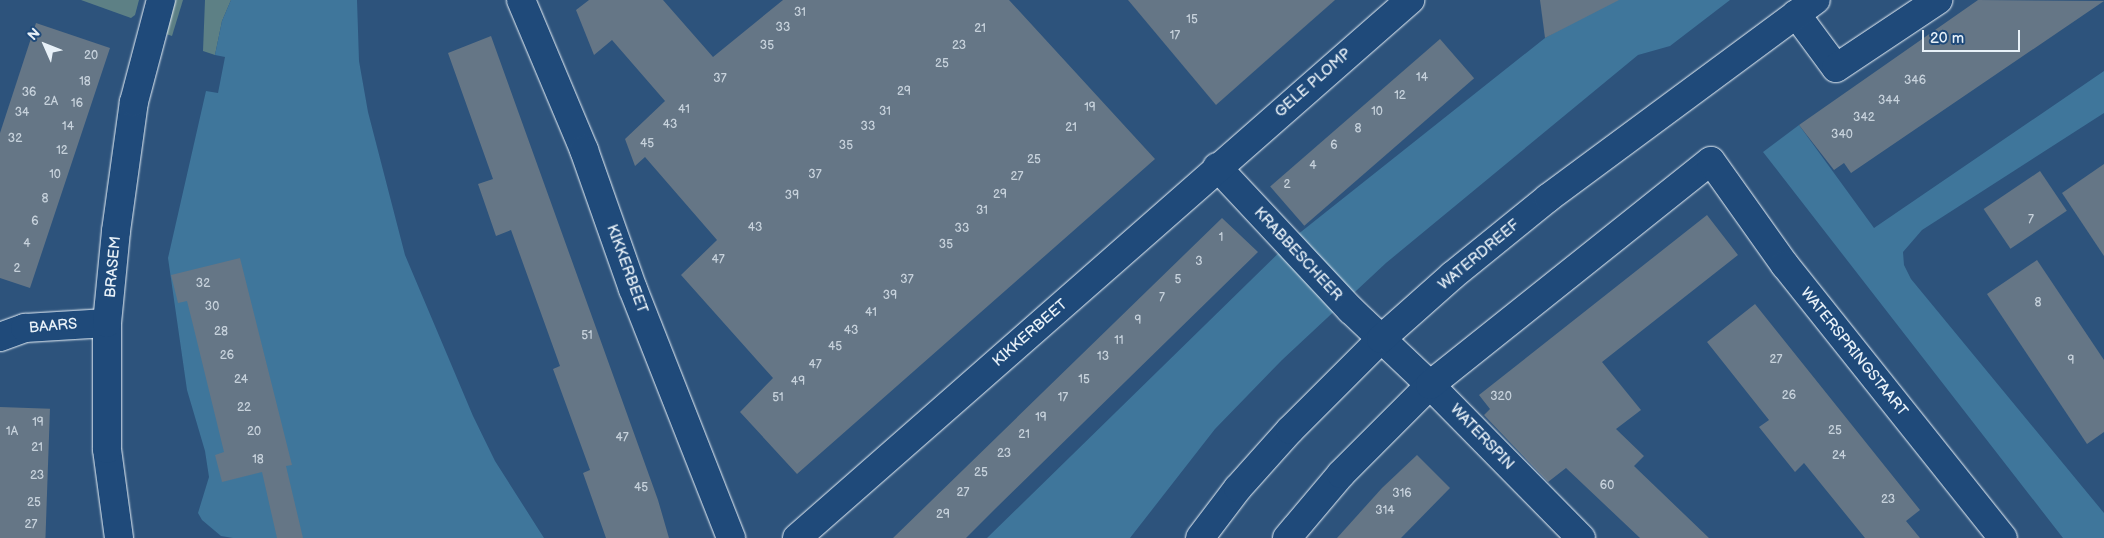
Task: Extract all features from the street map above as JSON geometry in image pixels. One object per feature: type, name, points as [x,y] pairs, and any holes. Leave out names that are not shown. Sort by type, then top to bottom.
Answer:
[{"type":"street","name":"BRASEM","points":[[118,538],[107,449],[107,323],[116,231],[134,102],[161,0]]},
{"type":"street","name":"KIKKERBEET","points":[[522,0],[584,150],[633,289],[731,538]]},
{"type":"street","name":"GELE PLOMP","points":[[1217,167],[1410,0]]},
{"type":"street","name":"WATERDREEF","points":[[1200,538],[1238,488],[1290,430],[1381,339],[1453,275],[1548,198],[1806,7],[1836,68],[1938,0]]},
{"type":"street","name":"WATERSPRINGSTAART","points":[[1430,384],[1711,161],[1785,265],[2003,538]]},
{"type":"street","name":"KIKKERBEET","points":[[797,538],[1217,167]]},
{"type":"street","name":"KRABBESCHEER","points":[[1217,167],[1280,236],[1381,339]]},
{"type":"street","name":"BAARS","points":[[0,337],[25,328],[107,323]]},
{"type":"street","name":"WATERSPIN","points":[[1381,339],[1430,384],[1581,538]]},
{"type":"street","points":[[1287,538],[1341,474],[1430,384]]},
{"type":"green space","points":[[81,0],[139,0],[135,15],[131,18]]},
{"type":"green space","points":[[172,0],[183,0],[172,36],[163,33]]},
{"type":"green space","points":[[205,0],[231,0],[222,21],[215,55],[203,51]]},
{"type":"water","points":[[231,0],[357,0],[359,61],[368,112],[405,255],[473,416],[495,461],[544,538],[233,538],[221,536],[202,520],[198,513],[209,477],[205,451],[187,390],[168,258],[206,91],[218,93],[225,57],[215,55],[222,21]]},
{"type":"water","points":[[1611,0],[1730,0],[1670,46],[1638,55],[1386,263],[1282,360],[1215,429],[1130,538],[987,538],[1297,235],[1545,38]]},
{"type":"water","points":[[2104,71],[2104,113],[1922,230],[1903,252],[1904,265],[1911,279],[2104,513],[2104,538],[2063,538],[1763,152],[1799,125],[1874,228]]},
{"type":"building","points":[[589,0],[663,0],[713,57],[783,0],[1009,0],[1155,159],[797,474],[740,412],[773,378],[681,275],[717,240],[645,157],[635,166],[625,139],[665,101],[612,40],[594,55],[576,10]]},
{"type":"building","points":[[1128,0],[1335,0],[1216,105]]},
{"type":"building","points":[[1540,0],[1619,0],[1545,38]]},
{"type":"building","points":[[1978,0],[2104,1],[1851,173],[1844,163],[1834,170],[1799,125]]},
{"type":"building","points":[[36,23],[110,48],[30,288],[0,278],[0,133]]},
{"type":"building","points":[[491,36],[658,500],[669,538],[606,538],[583,473],[590,470],[553,369],[560,366],[511,230],[496,236],[478,184],[493,179],[448,53]]},
{"type":"building","points":[[1440,39],[1474,78],[1304,226],[1270,187]]},
{"type":"building","points":[[2104,164],[2104,256],[2062,193]]},
{"type":"building","points":[[2040,171],[2067,211],[2010,249],[1984,209]]},
{"type":"building","points":[[1707,215],[1738,255],[1602,362],[1641,410],[1616,429],[1644,456],[1634,466],[1709,538],[1640,538],[1566,468],[1548,482],[1484,415],[1490,409],[1479,395]]},
{"type":"building","points":[[1222,218],[1258,252],[966,538],[893,538]]},
{"type":"building","points":[[240,258],[292,465],[286,466],[303,538],[277,538],[262,472],[222,482],[215,455],[224,452],[193,325],[187,301],[178,303],[171,275]]},
{"type":"building","points":[[2037,260],[2104,360],[2104,432],[2087,444],[1987,294]]},
{"type":"building","points":[[1755,304],[1920,510],[1906,521],[1920,538],[1865,538],[1804,463],[1795,472],[1759,427],[1769,420],[1707,342]]},
{"type":"building","points":[[0,407],[50,409],[45,538],[0,538]]},
{"type":"building","points":[[1417,455],[1450,488],[1401,538],[1337,538],[1382,488]]}]
